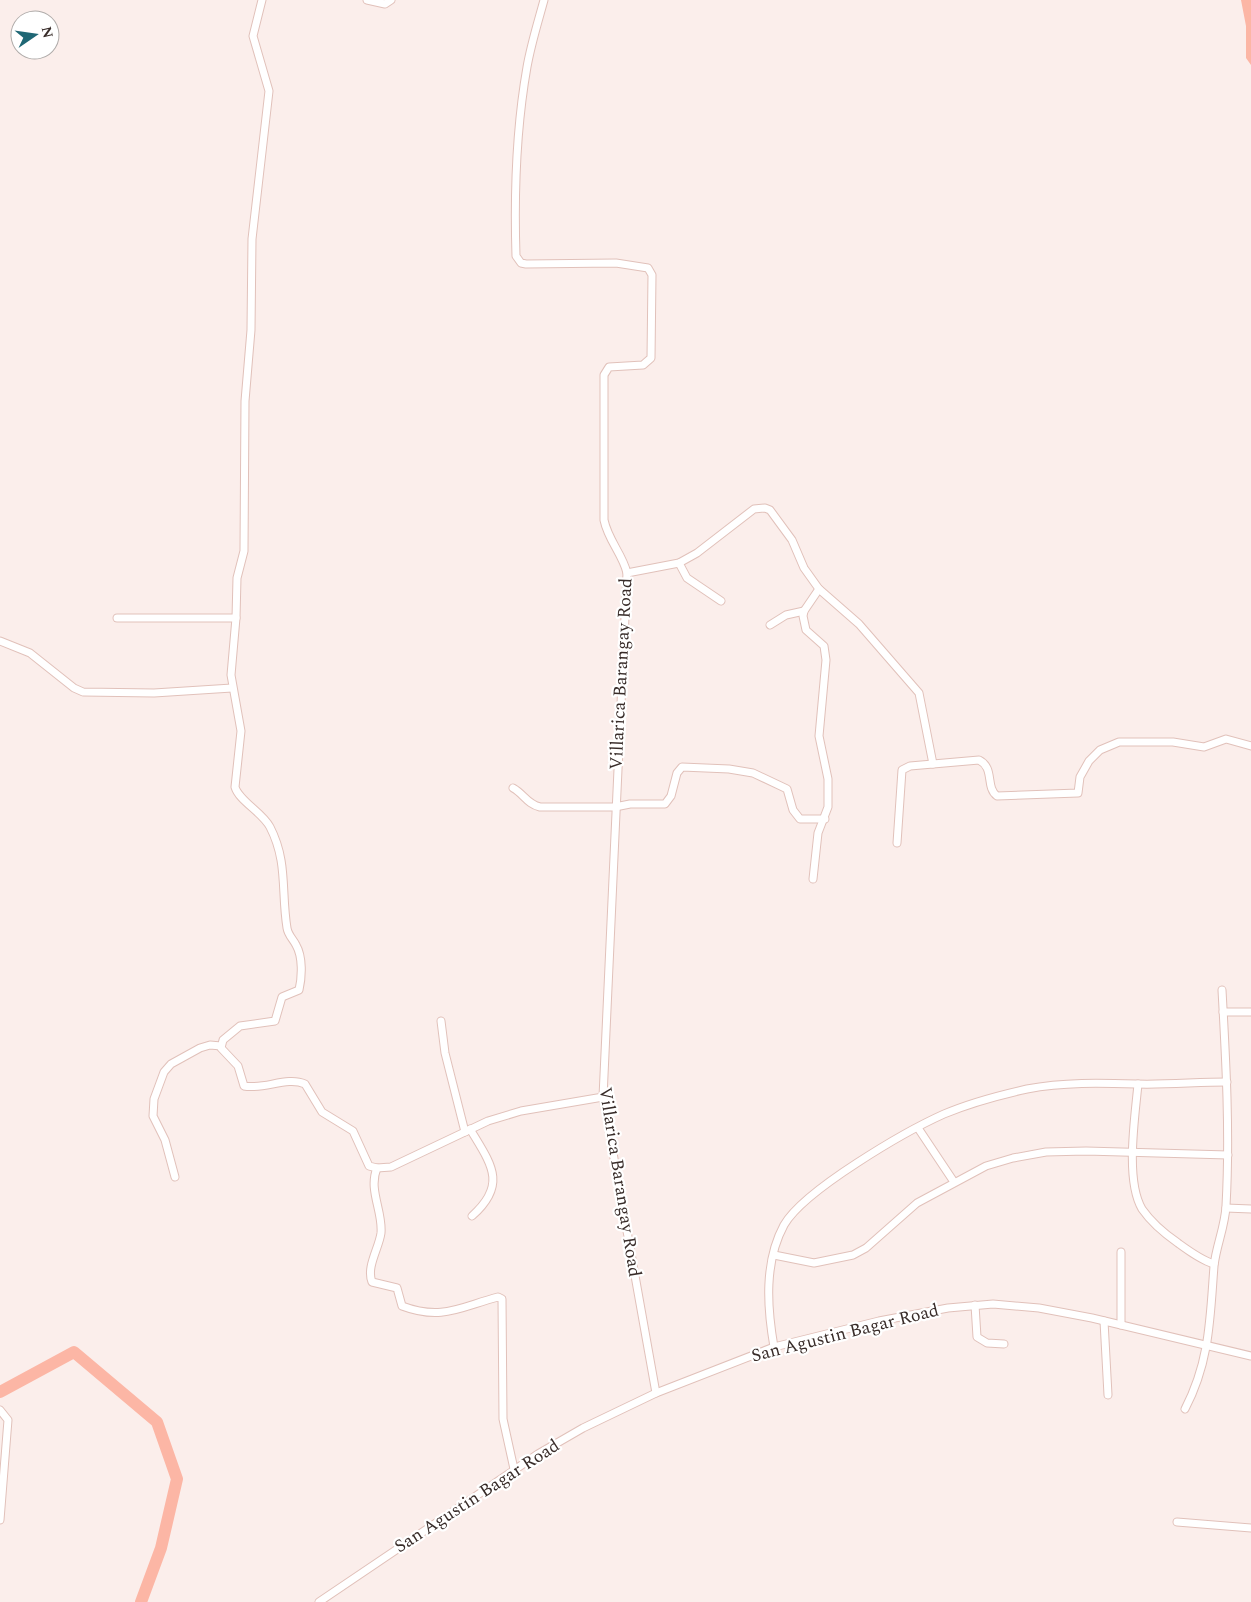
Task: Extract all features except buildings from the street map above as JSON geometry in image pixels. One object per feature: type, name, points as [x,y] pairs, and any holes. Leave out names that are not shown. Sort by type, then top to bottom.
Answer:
[{"type":"street","points":[[220,1046],[226,1037],[245,1023],[275,1021],[282,997],[299,990],[300,976],[298,951],[287,930],[285,877],[280,849],[265,818],[239,794],[235,787],[241,731],[232,688],[236,578],[244,551],[245,402],[251,330],[252,239],[269,91],[253,36],[262,0]]},
{"type":"street","points":[[367,0],[385,4],[391,0]]},
{"type":"street","name":"Villarica Barangay Road","points":[[544,0],[527,66],[523,96],[516,172],[516,256],[521,263],[526,264],[616,263],[648,268],[652,275],[651,358],[643,364],[609,368],[604,375],[604,520],[607,533],[626,567],[627,573],[603,1097],[656,1393]]},
{"type":"street","points":[[627,573],[678,563],[697,553],[754,509],[765,508],[777,518],[792,540],[804,568],[819,589],[859,624],[919,693],[934,764]]},
{"type":"street","points":[[678,563],[687,578],[721,601]]},
{"type":"street","points":[[813,879],[818,833],[825,819],[828,807],[829,786],[819,736],[826,660],[822,643],[806,630],[804,611],[819,589]]},
{"type":"street","points":[[770,625],[786,615],[804,611]]},
{"type":"street","points":[[117,618],[236,618]]},
{"type":"street","points":[[0,641],[30,654],[74,688],[83,692],[154,693],[232,688]]},
{"type":"street","points":[[897,843],[902,770],[910,766],[979,760],[988,767],[993,793],[997,796],[1066,794],[1078,792],[1082,772],[1100,750],[1119,742],[1173,742],[1204,747],[1226,738],[1251,746]]},
{"type":"street","points":[[513,788],[522,794],[529,804],[540,807],[615,807],[630,804],[665,804],[671,796],[679,770],[689,766],[739,770],[762,776],[789,790],[796,816],[805,820],[825,819]]},
{"type":"street","points":[[1185,1409],[1198,1381],[1208,1346],[1213,1306],[1214,1264],[1224,1231],[1228,1155],[1227,1082],[1222,990]]},
{"type":"street","points":[[1224,1012],[1251,1012]]},
{"type":"street","points":[[440,1021],[445,1053],[467,1131],[492,1170],[495,1182],[487,1200],[472,1216]]},
{"type":"street","points":[[175,1177],[165,1140],[153,1116],[154,1099],[164,1072],[171,1064],[200,1048],[210,1045],[220,1046]]},
{"type":"street","points":[[220,1046],[223,1052],[238,1066],[244,1086],[296,1082],[305,1084],[322,1112],[353,1130],[359,1140],[365,1160],[369,1166],[377,1168],[396,1165],[416,1154],[440,1146],[467,1131],[522,1111],[603,1097]]},
{"type":"street","points":[[774,1347],[768,1298],[768,1280],[784,1225],[796,1209],[816,1192],[857,1164],[918,1128],[945,1114],[1027,1090],[1102,1082],[1138,1084],[1227,1082]]},
{"type":"street","points":[[1138,1084],[1132,1154],[1136,1189],[1145,1212],[1176,1242],[1202,1259],[1214,1264]]},
{"type":"street","points":[[918,1128],[954,1182]]},
{"type":"street","points":[[774,1255],[814,1263],[853,1255],[866,1248],[917,1203],[986,1166],[1013,1158],[1046,1152],[1086,1151],[1132,1154],[1228,1155]]},
{"type":"street","points":[[377,1168],[374,1187],[380,1234],[372,1266],[372,1282],[396,1288],[402,1306],[432,1313],[446,1313],[498,1297],[502,1299],[503,1419],[514,1469]]},
{"type":"street","points":[[1226,1208],[1251,1209]]},
{"type":"street","points":[[1120,1325],[1121,1252]]},
{"type":"street","name":"San Agustin Bagar Road","points":[[319,1602],[514,1469],[583,1428],[656,1393],[774,1347],[879,1321],[975,1305],[992,1304],[1038,1308],[1104,1321],[1251,1356]]},
{"type":"street","points":[[975,1305],[976,1337],[987,1344],[1004,1344]]},
{"type":"street","points":[[1104,1321],[1108,1394]]},
{"type":"street","points":[[0,1410],[8,1420],[0,1520]]},
{"type":"street","points":[[1177,1522],[1251,1528]]},
{"type":"shaded area","points":[[1241,0],[1251,0],[1251,65],[1246,58],[1246,26]]},
{"type":"waterway","points":[[0,1392],[74,1352],[157,1422],[177,1479],[161,1548],[141,1602]]}]
